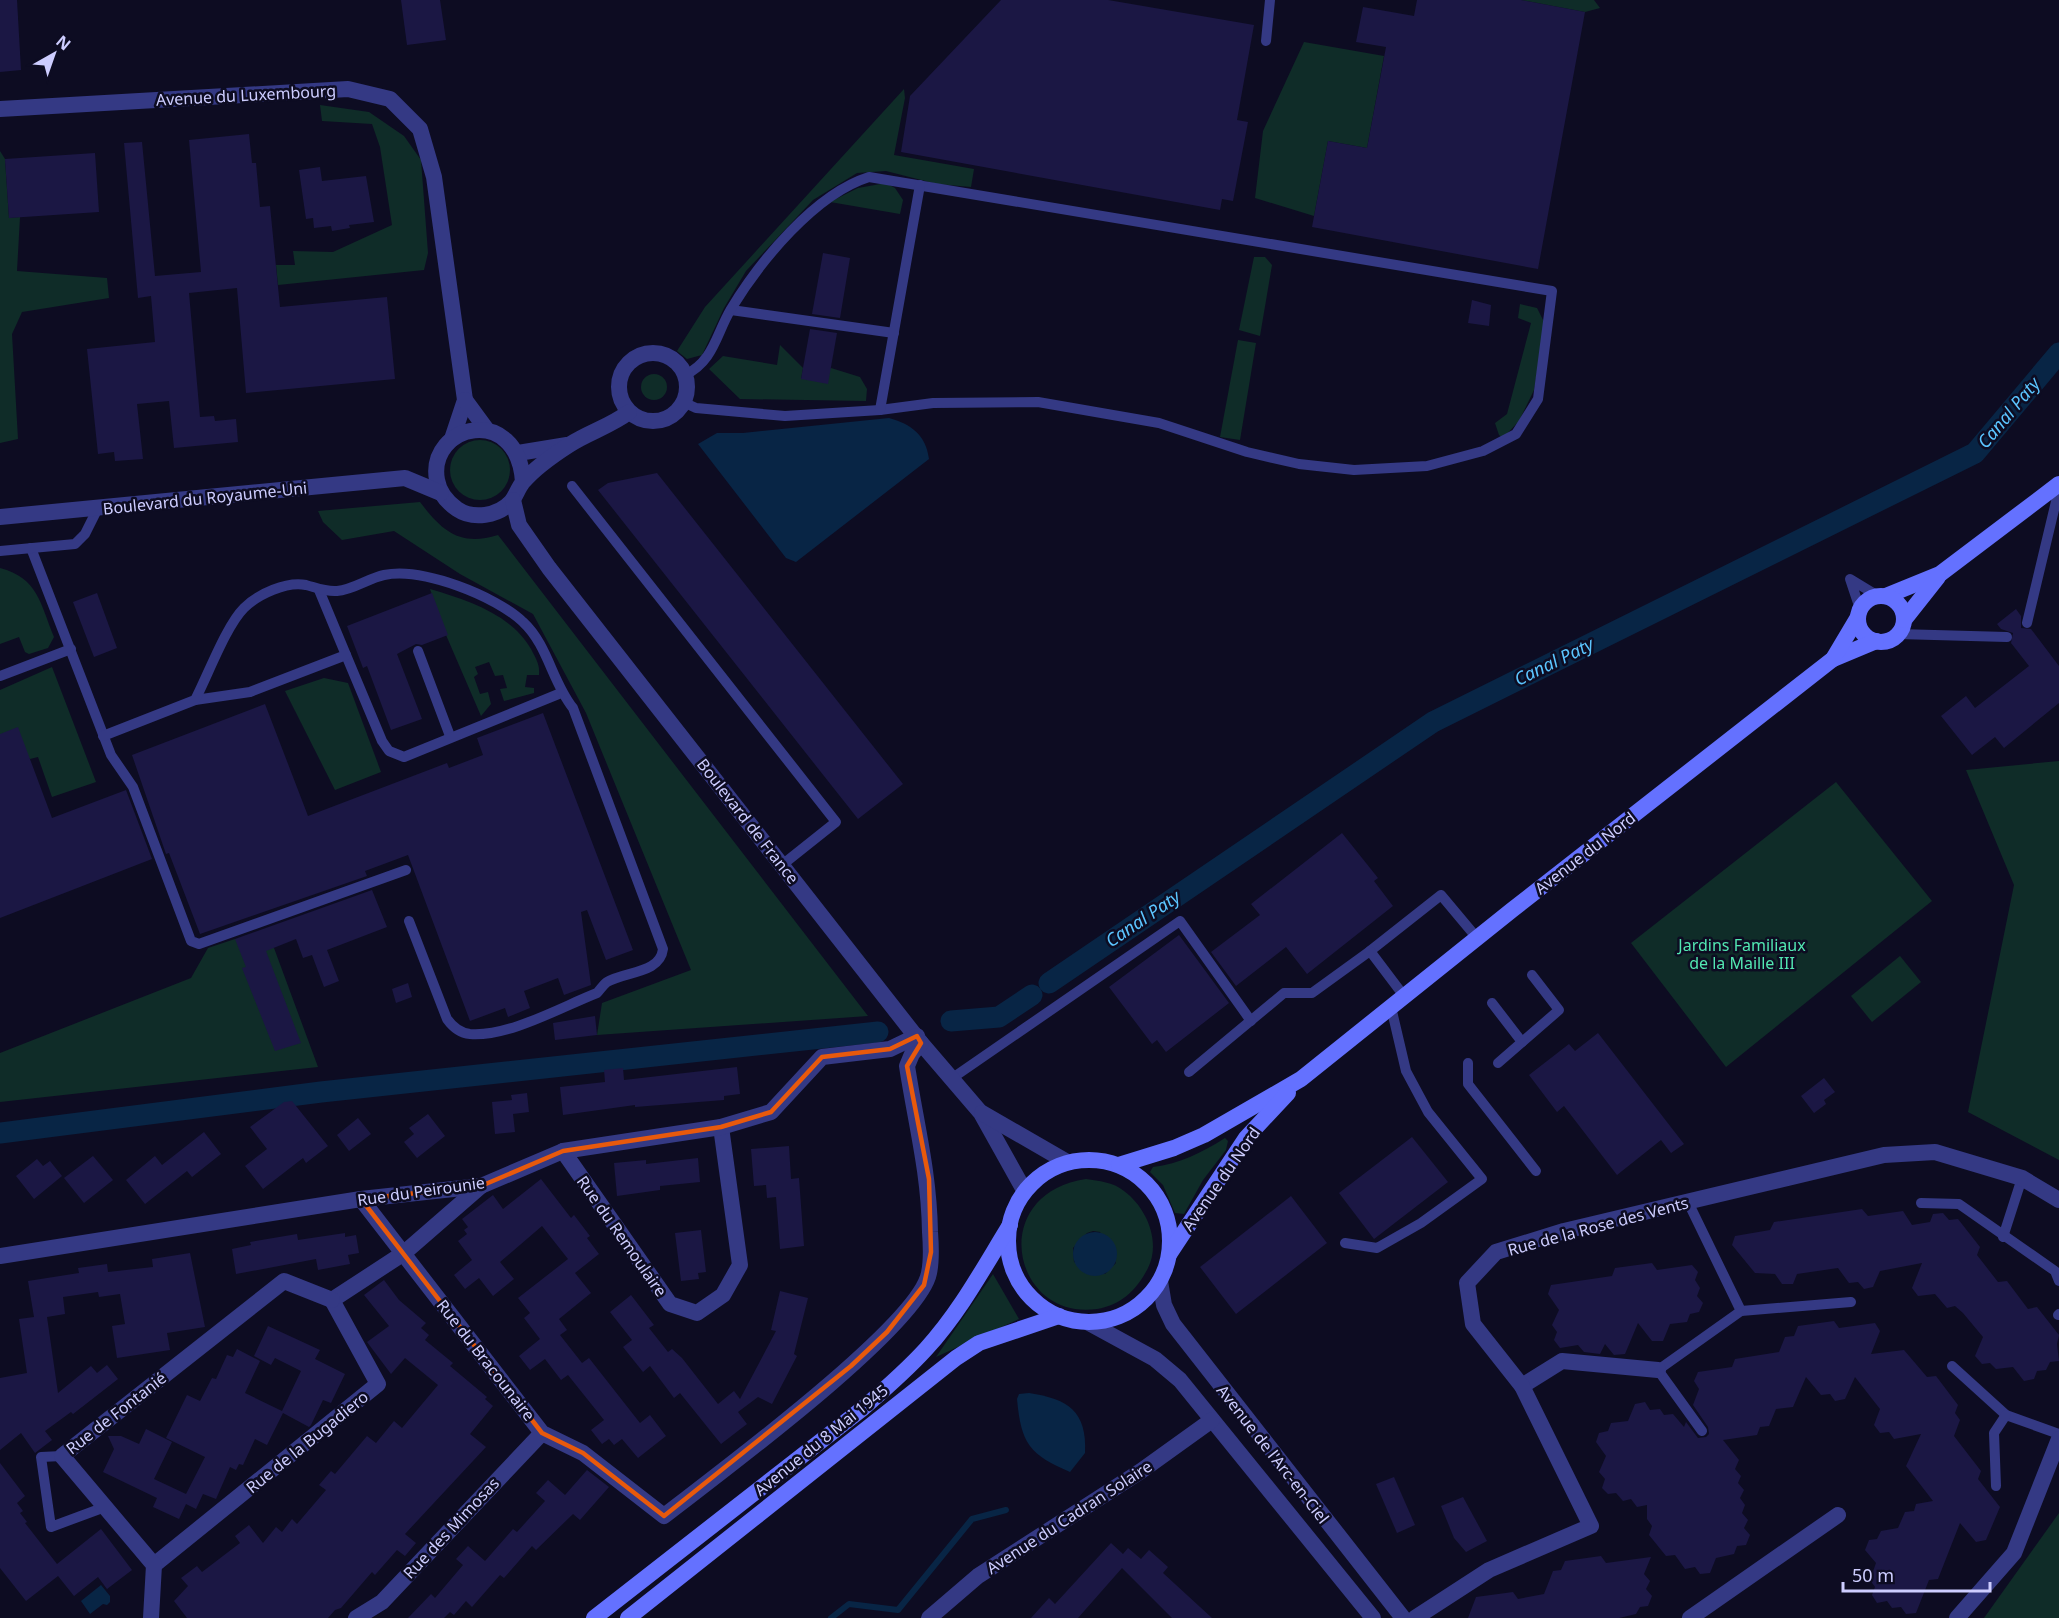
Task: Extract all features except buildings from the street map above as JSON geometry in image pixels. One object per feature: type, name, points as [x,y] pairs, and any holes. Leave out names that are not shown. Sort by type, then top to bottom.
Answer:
[{"type":"main road","points":[[1940,574],[1901,627],[1884,642],[1864,635],[1859,613],[1871,598],[1940,574],[2059,484]]},
{"type":"main road","points":[[1882,596],[1899,605],[1901,627]]},
{"type":"main road","name":"Avenue du Nord","points":[[1119,1165],[1174,1148],[1204,1135],[1300,1079],[1833,659],[1859,613]]},
{"type":"main road","points":[[1833,659],[1876,641]]},
{"type":"main road","name":"Avenue du Nord","points":[[1169,1254],[1246,1138],[1300,1079]]},
{"type":"main road","points":[[1093,1160],[1119,1165],[1138,1176],[1154,1192],[1164,1211],[1170,1232],[1169,1254],[1160,1281],[1147,1298],[1130,1311],[1110,1320],[1089,1323],[1059,1316],[1031,1298],[1017,1279],[1009,1257],[1007,1240],[1013,1210],[1024,1190],[1044,1173],[1067,1162],[1093,1160]]},
{"type":"main road","name":"Avenue du 8 Mai 1945","points":[[594,1618],[862,1409],[894,1381],[927,1348],[956,1311],[1010,1225]]},
{"type":"main road","name":"Avenue du 8 Mai 1945","points":[[628,1618],[956,1358],[979,1343],[1059,1316]]},
{"type":"street","name":"Avenue du Luxembourg","points":[[0,109],[348,89],[390,99],[420,129],[434,177],[465,400],[452,439]]},
{"type":"street","points":[[661,354],[671,358],[685,375],[687,384],[683,402],[676,412],[655,421],[643,420],[629,412],[620,395],[618,384],[621,372],[638,356],[661,354]]},
{"type":"street","name":"Avenue du Luxembourg","points":[[465,400],[487,430]]},
{"type":"street","points":[[439,457],[437,479],[441,493],[460,512],[474,515],[489,514],[505,507],[513,500],[523,482],[569,445],[615,422],[629,412]]},
{"type":"street","points":[[410,479],[439,457],[452,439],[469,432],[487,430],[505,438],[518,453],[523,482]]},
{"type":"street","points":[[518,453],[569,445]]},
{"type":"street","name":"Boulevard du Royaume-Uni","points":[[0,517],[410,479],[441,493]]},
{"type":"street","name":"Boulevard de France","points":[[513,500],[519,525],[570,595],[919,1040],[981,1113],[1024,1190]]},
{"type":"street","points":[[489,514],[519,525]]},
{"type":"street","name":"Rue du Peirounie","points":[[0,1256],[361,1199],[480,1186],[563,1151],[721,1127],[771,1112],[797,1081],[822,1057],[890,1048],[919,1040]]},
{"type":"street","name":"Rue du Bracounaire","points":[[361,1199],[542,1433],[583,1453],[664,1516],[851,1366],[887,1332],[924,1285],[929,1274],[931,1252],[928,1179],[907,1066],[919,1040]]},
{"type":"street","name":"Boulevard de France","points":[[981,1113],[1067,1162]]},
{"type":"street","name":"Rue du Remoulaire","points":[[563,1151],[670,1304],[697,1313],[723,1295],[740,1265],[721,1127]]},
{"type":"street","name":"Rue de la Rose des Vents","points":[[1415,1618],[1489,1570],[1591,1526],[1522,1386],[1473,1324],[1467,1283],[1496,1252],[1564,1231],[1884,1155],[1935,1152],[2022,1179],[2059,1200]]},
{"type":"street","points":[[332,1300],[404,1253],[480,1186]]},
{"type":"street","name":"Rue de Fontanié","points":[[154,1565],[62,1456],[284,1281],[332,1300]]},
{"type":"street","name":"Avenue de l'Arc-en-Ciel","points":[[1160,1281],[1164,1305],[1173,1324],[1403,1618]]},
{"type":"street","name":"Rue de la Bugadiero","points":[[154,1565],[378,1384],[332,1300]]},
{"type":"street","name":"Avenue de l'Arc-en-Ciel","points":[[1089,1323],[1155,1359],[1180,1380],[1374,1618]]},
{"type":"street","points":[[1522,1386],[1562,1361],[1658,1370]]},
{"type":"street","name":"Avenue du Cadran Solaire","points":[[929,1618],[978,1576],[1141,1471],[1212,1420]]},
{"type":"street","name":"Rue des Mimosas","points":[[356,1618],[382,1602],[542,1433]]},
{"type":"street","points":[[1957,1618],[2014,1553],[2059,1439]]},
{"type":"street","points":[[1690,1618],[1838,1515]]},
{"type":"street","points":[[150,1618],[154,1565]]},
{"type":"lane","points":[[1266,41],[1270,0]]},
{"type":"lane","points":[[683,402],[696,408],[785,416],[880,410],[933,402],[1038,402],[1159,423],[1247,452],[1299,465],[1354,470],[1427,466],[1484,451],[1516,434],[1538,399],[1552,291],[869,177],[850,183],[817,207],[778,246],[731,310],[713,349],[698,368],[685,375]]},
{"type":"lane","points":[[880,410],[920,185]]},
{"type":"lane","points":[[731,310],[894,333]]},
{"type":"lane","points":[[573,486],[836,822],[782,865]]},
{"type":"lane","points":[[2027,623],[2059,489]]},
{"type":"lane","points":[[0,551],[75,544],[85,534],[98,508]]},
{"type":"lane","points":[[31,548],[103,736],[111,755],[133,787],[194,944],[406,870]]},
{"type":"lane","points":[[195,700],[234,621],[245,607],[284,586],[305,584],[319,590],[341,591],[386,574],[422,576],[470,591],[509,611],[528,627],[542,649],[561,693],[577,719],[663,949],[662,957],[655,964],[606,982],[597,993],[513,1027],[469,1034],[459,1030],[447,1019],[410,921]]},
{"type":"lane","points":[[1859,613],[1850,579],[1882,596]]},
{"type":"lane","points":[[319,590],[382,741],[389,751],[404,757],[415,755],[450,736],[561,693]]},
{"type":"lane","points":[[1901,627],[2007,637]]},
{"type":"lane","points":[[0,676],[70,649]]},
{"type":"lane","points":[[418,651],[450,736]]},
{"type":"lane","points":[[103,736],[195,700],[250,692],[346,655]]},
{"type":"lane","points":[[1189,1072],[1284,993],[1312,993],[1441,895],[1477,938]]},
{"type":"lane","points":[[951,1079],[1180,921],[1251,1021]]},
{"type":"lane","points":[[1345,1243],[1377,1248],[1421,1223],[1482,1179],[1428,1112],[1406,1071],[1397,1002],[1370,951]]},
{"type":"lane","points":[[1498,1063],[1559,1010],[1532,975]]},
{"type":"lane","points":[[1492,1003],[1522,1042]]},
{"type":"lane","points":[[1468,1063],[1468,1084],[1536,1171]]},
{"type":"lane","points":[[2003,1237],[2022,1179]]},
{"type":"lane","points":[[1688,1202],[1741,1311]]},
{"type":"lane","points":[[1922,1203],[1959,1204],[2003,1237],[2055,1271],[2059,1281]]},
{"type":"lane","points":[[1702,1431],[1658,1370],[1741,1311],[1851,1302]]},
{"type":"lane","points":[[1952,1366],[2006,1415],[2059,1434]]},
{"type":"lane","points":[[1996,1486],[1994,1433],[2006,1415]]},
{"type":"lane","points":[[62,1456],[41,1457],[51,1527],[105,1507]]},
{"type":"highlighted area","points":[[917,1036],[921,1043],[907,1066],[929,1179],[931,1252],[924,1285],[887,1332],[851,1366],[664,1516],[583,1453],[542,1433],[361,1199],[481,1186],[563,1151],[721,1127],[771,1112],[822,1057],[890,1049]]},
{"type":"green space","points":[[1521,0],[1594,0],[1600,8],[1585,12]]},
{"type":"green space","points":[[1304,42],[1384,56],[1367,148],[1328,141],[1314,216],[1255,198],[1263,131]]},
{"type":"green space","points":[[904,89],[905,98],[894,155],[974,169],[971,187],[937,184],[886,171],[857,173],[813,200],[746,271],[724,308],[702,355],[687,359],[677,351],[705,307]]},
{"type":"green space","points":[[320,105],[369,112],[404,136],[421,160],[428,253],[424,270],[278,285],[276,265],[295,265],[293,251],[333,252],[392,225],[380,147],[372,124],[322,121]]},
{"type":"green space","points":[[0,151],[5,159],[9,218],[20,217],[17,271],[107,278],[109,298],[22,312],[12,334],[18,439],[0,443]]},
{"type":"green space","points":[[886,183],[895,188],[903,200],[900,214],[830,202],[858,188]]},
{"type":"green space","points":[[1254,257],[1265,257],[1272,265],[1260,336],[1239,330]]},
{"type":"green space","points":[[1520,304],[1537,308],[1545,324],[1534,390],[1519,421],[1503,438],[1499,435],[1495,423],[1507,414],[1531,323],[1518,318]]},
{"type":"green space","points":[[1238,340],[1256,343],[1240,440],[1220,437]]},
{"type":"green space","points":[[780,345],[803,368],[801,379],[831,368],[860,377],[867,389],[866,401],[740,399],[709,369],[723,356],[777,365]]},
{"type":"green space","points":[[654,374],[663,378],[667,387],[663,396],[654,400],[645,396],[641,387],[645,378]]},
{"type":"green space","points":[[474,440],[486,440],[497,445],[505,453],[510,470],[508,482],[497,495],[486,500],[474,500],[463,495],[455,487],[450,476],[450,464],[455,453],[463,445]]},
{"type":"green space","points":[[420,502],[436,521],[453,534],[473,539],[498,535],[868,1016],[597,1035],[602,1003],[691,970],[586,713],[533,614],[460,574],[394,531],[342,540],[323,522],[318,511]]},
{"type":"green space","points":[[0,568],[22,578],[36,594],[54,637],[48,648],[29,654],[25,652],[19,637],[0,644]]},
{"type":"green space","points":[[430,589],[487,610],[512,626],[531,649],[539,668],[539,675],[527,675],[525,687],[534,688],[534,693],[504,701],[500,689],[507,688],[503,675],[495,676],[489,662],[475,667],[478,674],[474,677],[480,694],[488,692],[491,704],[481,716],[446,635]]},
{"type":"green space","points":[[52,667],[96,782],[52,797],[38,757],[30,759],[0,734],[0,690]]},
{"type":"green space","points":[[324,678],[348,683],[381,772],[335,790],[285,691]]},
{"type":"green space","points":[[2059,761],[2059,1160],[1968,1112],[2014,885],[1966,770]]},
{"type":"green space","name":"Jardins Familiaux de la Maille III","points":[[1836,782],[1932,901],[1726,1067],[1631,943]]},
{"type":"green space","points":[[235,939],[274,948],[318,1067],[0,1102],[0,1053],[191,978],[208,948]]},
{"type":"green space","points":[[1900,956],[1921,982],[1872,1022],[1851,996]]},
{"type":"green space","points":[[1225,1138],[1228,1141],[1226,1150],[1203,1180],[1184,1214],[1175,1213],[1163,1185],[1150,1172],[1153,1167],[1190,1157]]},
{"type":"green space","points":[[1086,1179],[1101,1181],[1120,1188],[1132,1198],[1145,1216],[1152,1237],[1152,1258],[1139,1283],[1114,1304],[1097,1309],[1068,1307],[1045,1296],[1030,1277],[1022,1254],[1023,1230],[1034,1207],[1054,1189]],"holes":[[[1100,1232],[1116,1263],[1105,1274],[1074,1262],[1073,1248],[1087,1233]]]},
{"type":"green space","points":[[993,1274],[1019,1319],[936,1357]]},
{"type":"green space","points":[[2059,1513],[2059,1618],[1984,1618]]},
{"type":"water","points":[[889,418],[911,427],[921,437],[929,459],[796,562],[786,558],[698,444],[717,433],[743,433]]},
{"type":"water","points":[[1095,1232],[1104,1233],[1111,1238],[1116,1245],[1116,1263],[1111,1270],[1104,1275],[1095,1276],[1086,1275],[1079,1270],[1074,1263],[1073,1254],[1074,1245],[1079,1238],[1086,1233]]},
{"type":"water","points":[[1029,1393],[1054,1399],[1072,1410],[1078,1417],[1083,1427],[1085,1453],[1070,1472],[1045,1460],[1030,1446],[1025,1437],[1021,1427],[1017,1399],[1019,1394]]},
{"type":"water","points":[[101,1585],[110,1596],[110,1602],[107,1605],[103,1604],[90,1614],[81,1601]]},
{"type":"waterway","name":"Canal Paty","points":[[1049,983],[1433,722],[1975,453],[2059,353]]},
{"type":"waterway","name":"Canal Paty","points":[[951,1021],[999,1017],[1032,995]]},
{"type":"waterway","points":[[0,1133],[321,1092],[878,1032]]},
{"type":"waterway","points":[[831,1618],[849,1604],[898,1610],[972,1519],[1006,1510]]}]
